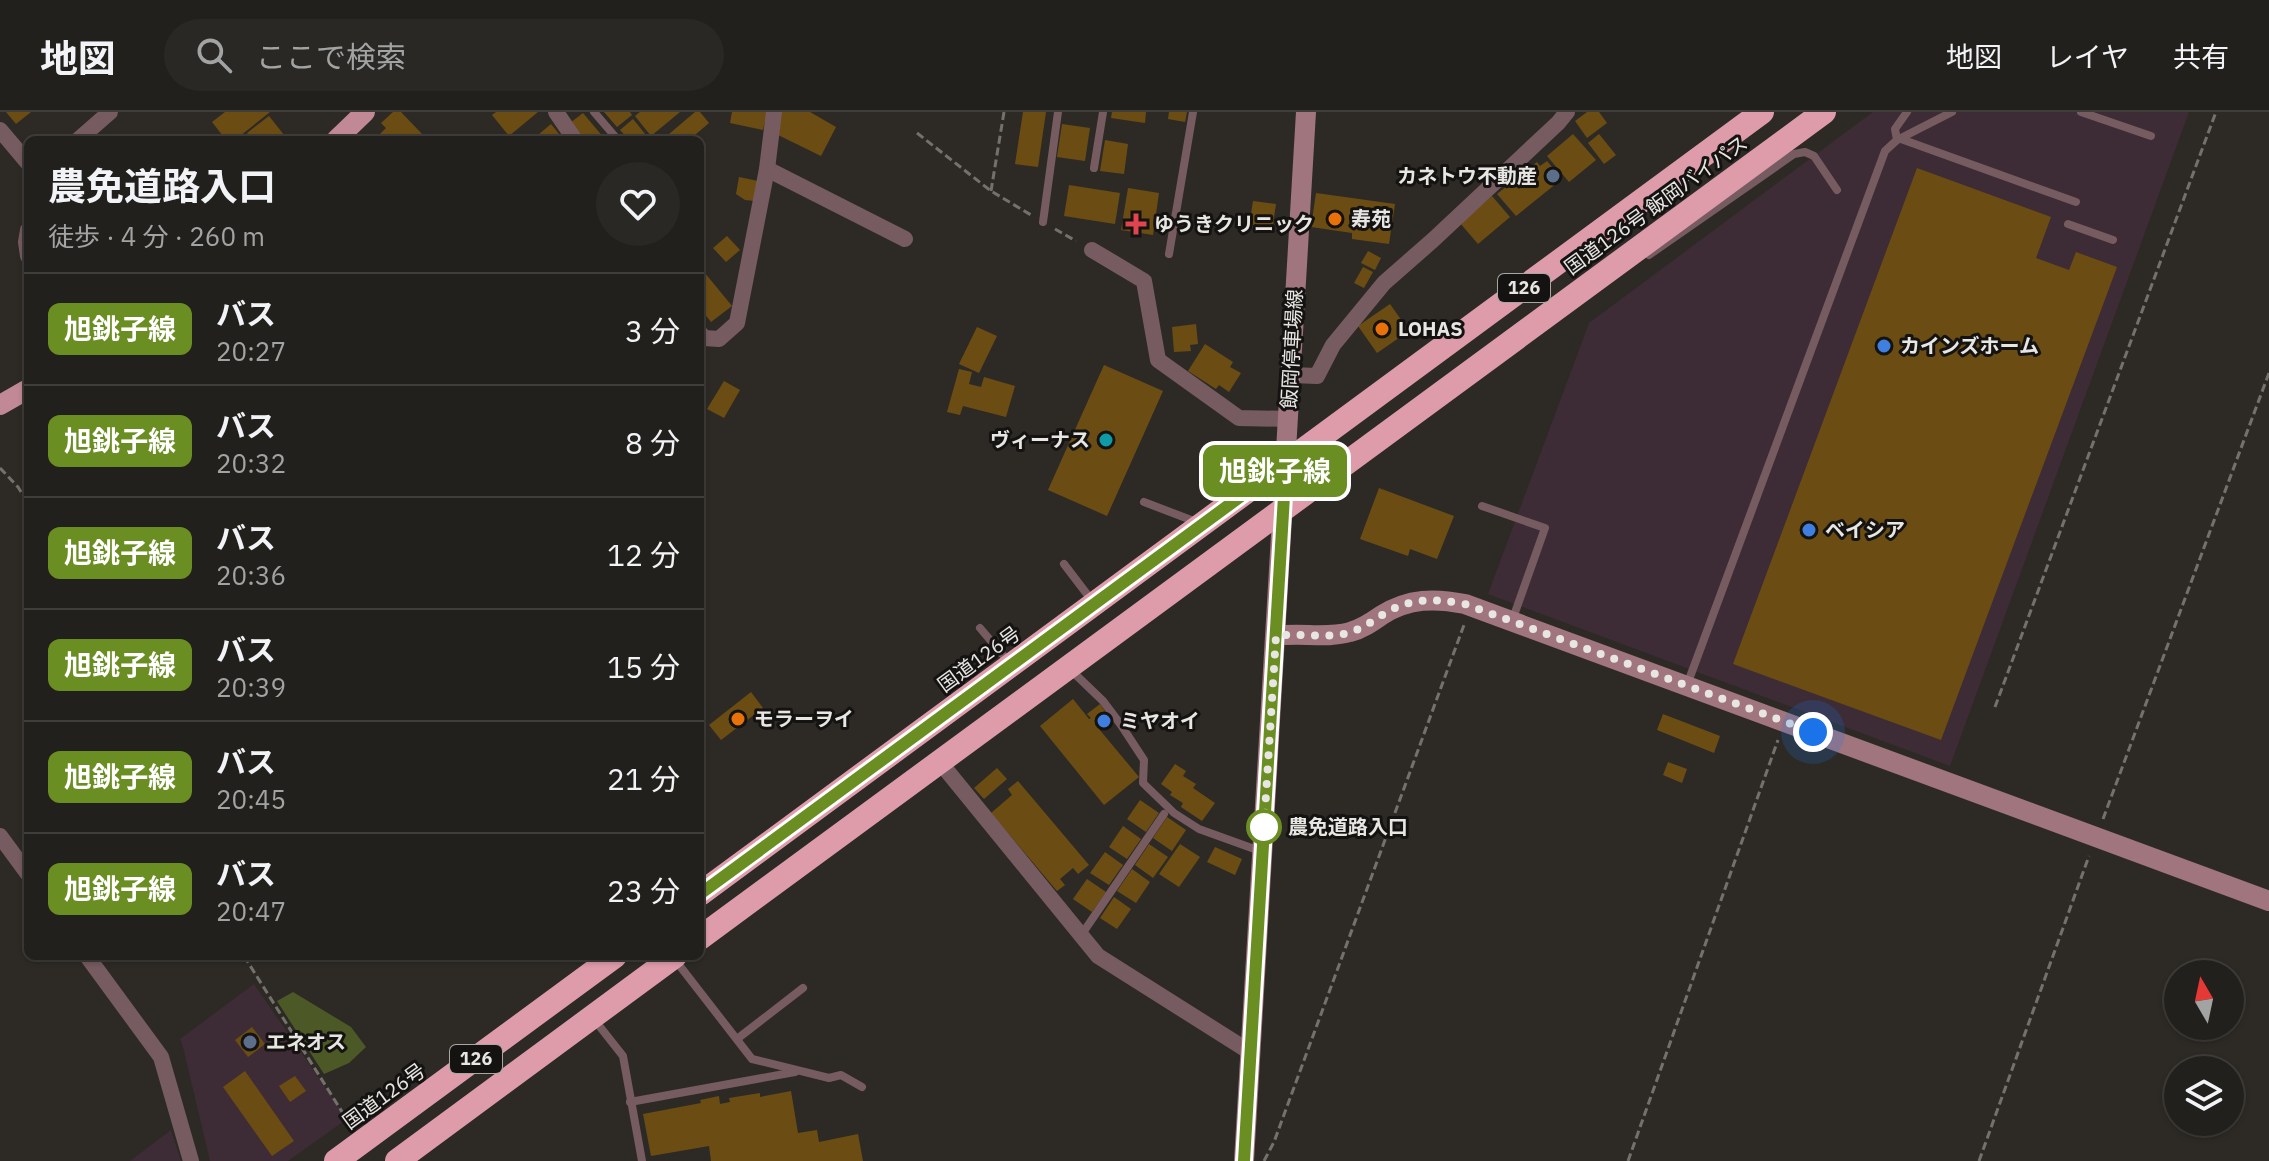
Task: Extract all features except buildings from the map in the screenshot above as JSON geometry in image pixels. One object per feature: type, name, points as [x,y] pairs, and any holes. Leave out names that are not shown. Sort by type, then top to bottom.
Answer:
[{"type":"highway","name":"国道126号 飯岡バイパス","points":[[1286,463],[1762,112]]},
{"type":"highway","name":"国道126号 飯岡バイパス","points":[[1284,508],[1824,112]]},
{"type":"highway","name":"国道126号","points":[[704,891],[1286,463]]},
{"type":"highway","name":"126","points":[[704,935],[1284,508]]},
{"type":"highway","name":"国道126号","points":[[336,1161],[610,960]]},
{"type":"highway","name":"126","points":[[399,1160],[670,960]]},
{"type":"main road","points":[[340,136],[365,112]]},
{"type":"main road","name":"飯岡停車場線","points":[[1244,1161],[1306,112]]},
{"type":"main road","points":[[0,405],[24,391]]},
{"type":"main road","points":[[1276,636],[1340,635],[1418,600],[1437,599],[1471,606],[2269,901]]},
{"type":"street","points":[[83,136],[110,112]]},
{"type":"street","points":[[704,338],[719,339],[737,323],[767,169],[774,112]]},
{"type":"street","points":[[1291,375],[1317,376],[1333,345],[1384,283],[1567,112]]},
{"type":"street","points":[[563,115],[573,136]]},
{"type":"street","points":[[0,130],[24,158]]},
{"type":"street","points":[[767,169],[905,239]]},
{"type":"street","points":[[1092,250],[1144,281],[1158,360],[1239,418],[1289,419]]},
{"type":"street","points":[[939,761],[1007,854],[1082,934],[1098,956],[1250,1052]]},
{"type":"street","points":[[0,836],[24,869]]},
{"type":"street","points":[[90,960],[161,1057],[191,1161]]},
{"type":"lane","points":[[594,112],[615,136]]},
{"type":"lane","points":[[1043,222],[1058,112]]},
{"type":"lane","points":[[1094,168],[1103,112]]},
{"type":"lane","points":[[1169,254],[1193,112]]},
{"type":"lane","points":[[1899,140],[1895,129],[1907,112]]},
{"type":"lane","points":[[1687,686],[1885,151],[1899,140],[1952,112]]},
{"type":"lane","points":[[2081,112],[2151,136]]},
{"type":"lane","points":[[1899,140],[2076,202]]},
{"type":"lane","points":[[1646,257],[1794,154],[1805,152],[1814,156],[1837,190]]},
{"type":"lane","points":[[2068,224],[2113,240]]},
{"type":"lane","points":[[1590,283],[1632,264]]},
{"type":"lane","points":[[1144,502],[1203,524]]},
{"type":"lane","points":[[1482,506],[1545,528],[1511,621]]},
{"type":"lane","points":[[1064,564],[1094,604]]},
{"type":"lane","points":[[980,628],[1011,665]]},
{"type":"lane","points":[[1065,669],[1103,701],[1144,760],[1143,783],[1174,813],[1199,829],[1263,852]]},
{"type":"lane","points":[[1082,934],[1164,814]]},
{"type":"lane","points":[[676,960],[752,1059],[829,1078],[841,1075],[862,1087]]},
{"type":"lane","points":[[737,1039],[803,988]]},
{"type":"lane","points":[[592,1017],[623,1056],[642,1161]]},
{"type":"lane","points":[[630,1102],[801,1071]]},
{"type":"path","points":[[991,191],[1004,112]]},
{"type":"path","points":[[1995,707],[2216,112]]},
{"type":"path","points":[[917,133],[991,191],[1092,250]]},
{"type":"path","points":[[1979,1161],[2269,373]]},
{"type":"path","points":[[0,468],[24,497]]},
{"type":"path","points":[[1264,1161],[1274,1142],[1471,606]]},
{"type":"path","points":[[1628,1161],[1784,722]]},
{"type":"path","points":[[247,960],[360,1143]]},
{"type":"shaded area","points":[[1873,112],[2189,112],[1950,766],[1488,594],[1589,323]]},
{"type":"shaded area","points":[[254,984],[347,1119],[288,1161],[210,1161],[180,1039]]},
{"type":"shaded area","points":[[171,1130],[181,1161],[130,1161]]},
{"type":"green space","points":[[293,992],[351,1027],[366,1047],[349,1063],[324,1074],[277,1001]]},
{"type":"bus line","name":"旭銚子線","points":[[704,891],[1286,463],[1244,1161]]},
{"type":"place","name":"カネトウ不動産","points":[[1553,176]]},
{"type":"place","name":"寿苑","points":[[1335,219]]},
{"type":"place","name":"ゆうきクリニック","points":[[1136,224]]},
{"type":"place","name":"LOHAS","points":[[1382,329]]},
{"type":"place","name":"カインズホーム","points":[[1884,346]]},
{"type":"place","name":"ヴィーナス","points":[[1106,440]]},
{"type":"place","name":"ベイシア","points":[[1809,530]]},
{"type":"place","name":"モラーヲイ","points":[[738,719]]},
{"type":"place","name":"ミヤオイ","points":[[1104,721]]},
{"type":"place","name":"農免道路入口","points":[[1264,827]]},
{"type":"place","name":"エネオス","points":[[250,1042]]},
{"type":"route","points":[[1264,827],[1276,636],[1340,635],[1418,600],[1437,599],[1465,604],[1813,732]]}]
